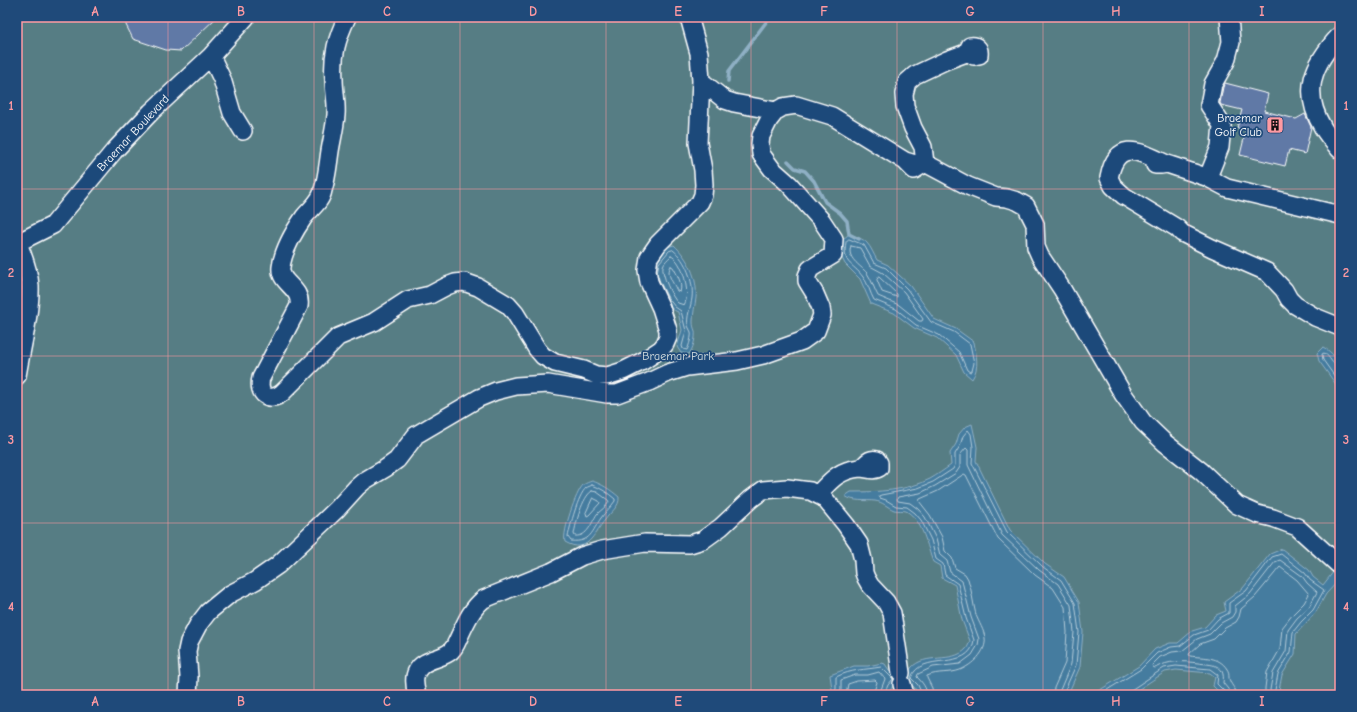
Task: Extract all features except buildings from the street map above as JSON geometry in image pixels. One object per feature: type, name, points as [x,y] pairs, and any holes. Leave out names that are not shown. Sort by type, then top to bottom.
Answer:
[{"type":"street","name":"Braemar Boulevard","points":[[17,242],[53,225],[114,151],[151,112],[211,56],[246,17]]},
{"type":"street","points":[[347,17],[339,34],[334,54],[333,66],[336,115],[323,191],[318,202],[301,222],[282,261],[281,269],[283,278],[298,293],[300,300],[299,306],[261,378],[261,391],[266,396],[272,398],[282,393],[338,337],[374,322],[408,300],[430,295],[455,283],[464,282],[478,287],[508,305],[515,313],[537,349],[543,356],[555,363],[584,370],[596,375],[607,376],[643,361],[661,348],[665,344],[668,337],[668,330],[661,308],[649,282],[647,270],[649,257],[658,244],[695,208],[703,195],[703,170],[698,143],[701,81],[699,53],[689,17]]},
{"type":"street","points":[[1208,178],[1220,147],[1222,125],[1209,105],[1213,84],[1226,61],[1231,42],[1229,17]]},
{"type":"street","points":[[1340,36],[1326,50],[1315,72],[1311,92],[1313,108],[1323,128],[1340,150]]},
{"type":"street","points":[[925,163],[923,148],[904,106],[904,94],[907,82],[915,75],[928,68],[969,52]]},
{"type":"street","points":[[211,56],[222,79],[232,113],[244,131]]},
{"type":"street","points":[[701,81],[725,100],[776,111]]},
{"type":"street","points":[[188,695],[189,677],[187,651],[189,642],[198,625],[208,612],[230,594],[256,581],[278,565],[337,509],[357,487],[396,460],[416,435],[428,427],[479,398],[496,391],[516,386],[548,384],[607,394],[617,394],[668,373],[687,367],[737,361],[763,355],[802,341],[816,331],[822,315],[821,308],[807,281],[807,276],[810,269],[833,255],[834,239],[822,221],[772,169],[761,154],[761,136],[769,120],[776,111],[783,107],[796,105],[832,116],[905,161],[914,170],[918,169],[925,163]]},
{"type":"street","points":[[1340,215],[1227,188],[1208,178],[1167,164],[1152,164],[1150,156],[1139,151],[1131,150],[1120,153],[1110,172],[1109,178],[1113,186],[1134,203],[1212,248],[1267,272],[1284,290],[1289,299],[1295,305],[1315,317],[1340,327]]},
{"type":"street","points":[[925,163],[974,188],[996,197],[1017,200],[1026,206],[1034,224],[1036,247],[1040,256],[1062,289],[1123,394],[1144,422],[1175,452],[1201,471],[1237,505],[1257,514],[1297,527],[1340,566]]},
{"type":"street","points":[[17,242],[26,266],[30,286],[28,312],[17,376]]},
{"type":"street","points":[[818,494],[838,474],[861,468]]},
{"type":"street","points":[[418,695],[415,681],[417,670],[423,664],[451,651],[456,646],[470,615],[479,603],[484,600],[551,572],[582,556],[602,550],[645,543],[690,544],[703,540],[718,530],[751,499],[763,490],[777,488],[810,491],[818,494],[827,502],[846,525],[859,544],[866,578],[870,585],[886,602],[892,613],[903,684]]},
{"type":"green space","name":"Braemar Park","points":[[17,17],[1340,17],[1340,695],[17,695]]},
{"type":"water","points":[[849,234],[866,242],[877,260],[888,265],[911,286],[934,319],[956,329],[974,342],[977,365],[972,379],[964,372],[956,355],[937,338],[914,328],[894,313],[871,304],[860,279],[845,264],[840,254],[842,240]]},
{"type":"water","points":[[674,245],[688,262],[694,276],[695,283],[696,298],[693,326],[695,337],[689,354],[681,353],[677,347],[682,330],[678,312],[671,308],[662,296],[658,288],[655,273],[655,262],[667,247]]},
{"type":"water","points":[[1323,347],[1337,360],[1340,371],[1340,390],[1319,361],[1317,353]]},
{"type":"water","points":[[972,424],[977,447],[976,461],[1010,530],[1045,564],[1064,577],[1079,602],[1083,632],[1080,667],[1068,694],[1069,695],[919,695],[914,687],[907,681],[900,682],[895,685],[888,695],[829,695],[832,689],[830,675],[854,666],[868,666],[882,663],[885,664],[897,677],[906,677],[911,668],[917,663],[924,660],[953,656],[966,649],[970,641],[962,620],[955,585],[942,578],[940,566],[933,562],[924,534],[917,521],[906,511],[894,510],[883,503],[855,500],[845,496],[851,492],[881,491],[912,486],[930,479],[951,465],[950,453],[956,444],[959,434],[965,427]]},
{"type":"water","points":[[592,481],[613,492],[619,497],[619,501],[589,541],[579,546],[573,545],[565,542],[565,537],[573,503],[583,485]]},
{"type":"water","points":[[1282,549],[1309,570],[1313,577],[1323,585],[1334,571],[1340,557],[1340,579],[1326,594],[1316,612],[1296,634],[1295,654],[1282,675],[1279,690],[1282,695],[1222,695],[1213,686],[1215,677],[1210,673],[1176,670],[1165,672],[1130,695],[1088,695],[1095,693],[1139,666],[1155,649],[1170,643],[1178,643],[1192,631],[1205,627],[1216,615],[1226,611],[1224,602],[1243,588],[1270,554]]},
{"type":"waterway","points":[[728,81],[729,71],[770,17]]},
{"type":"waterway","points":[[788,161],[795,168],[805,171],[814,181],[825,202],[840,213],[847,221],[849,234],[859,239]]},
{"type":"place","name":"Braemar Golf Club","points":[[1275,125]]}]
